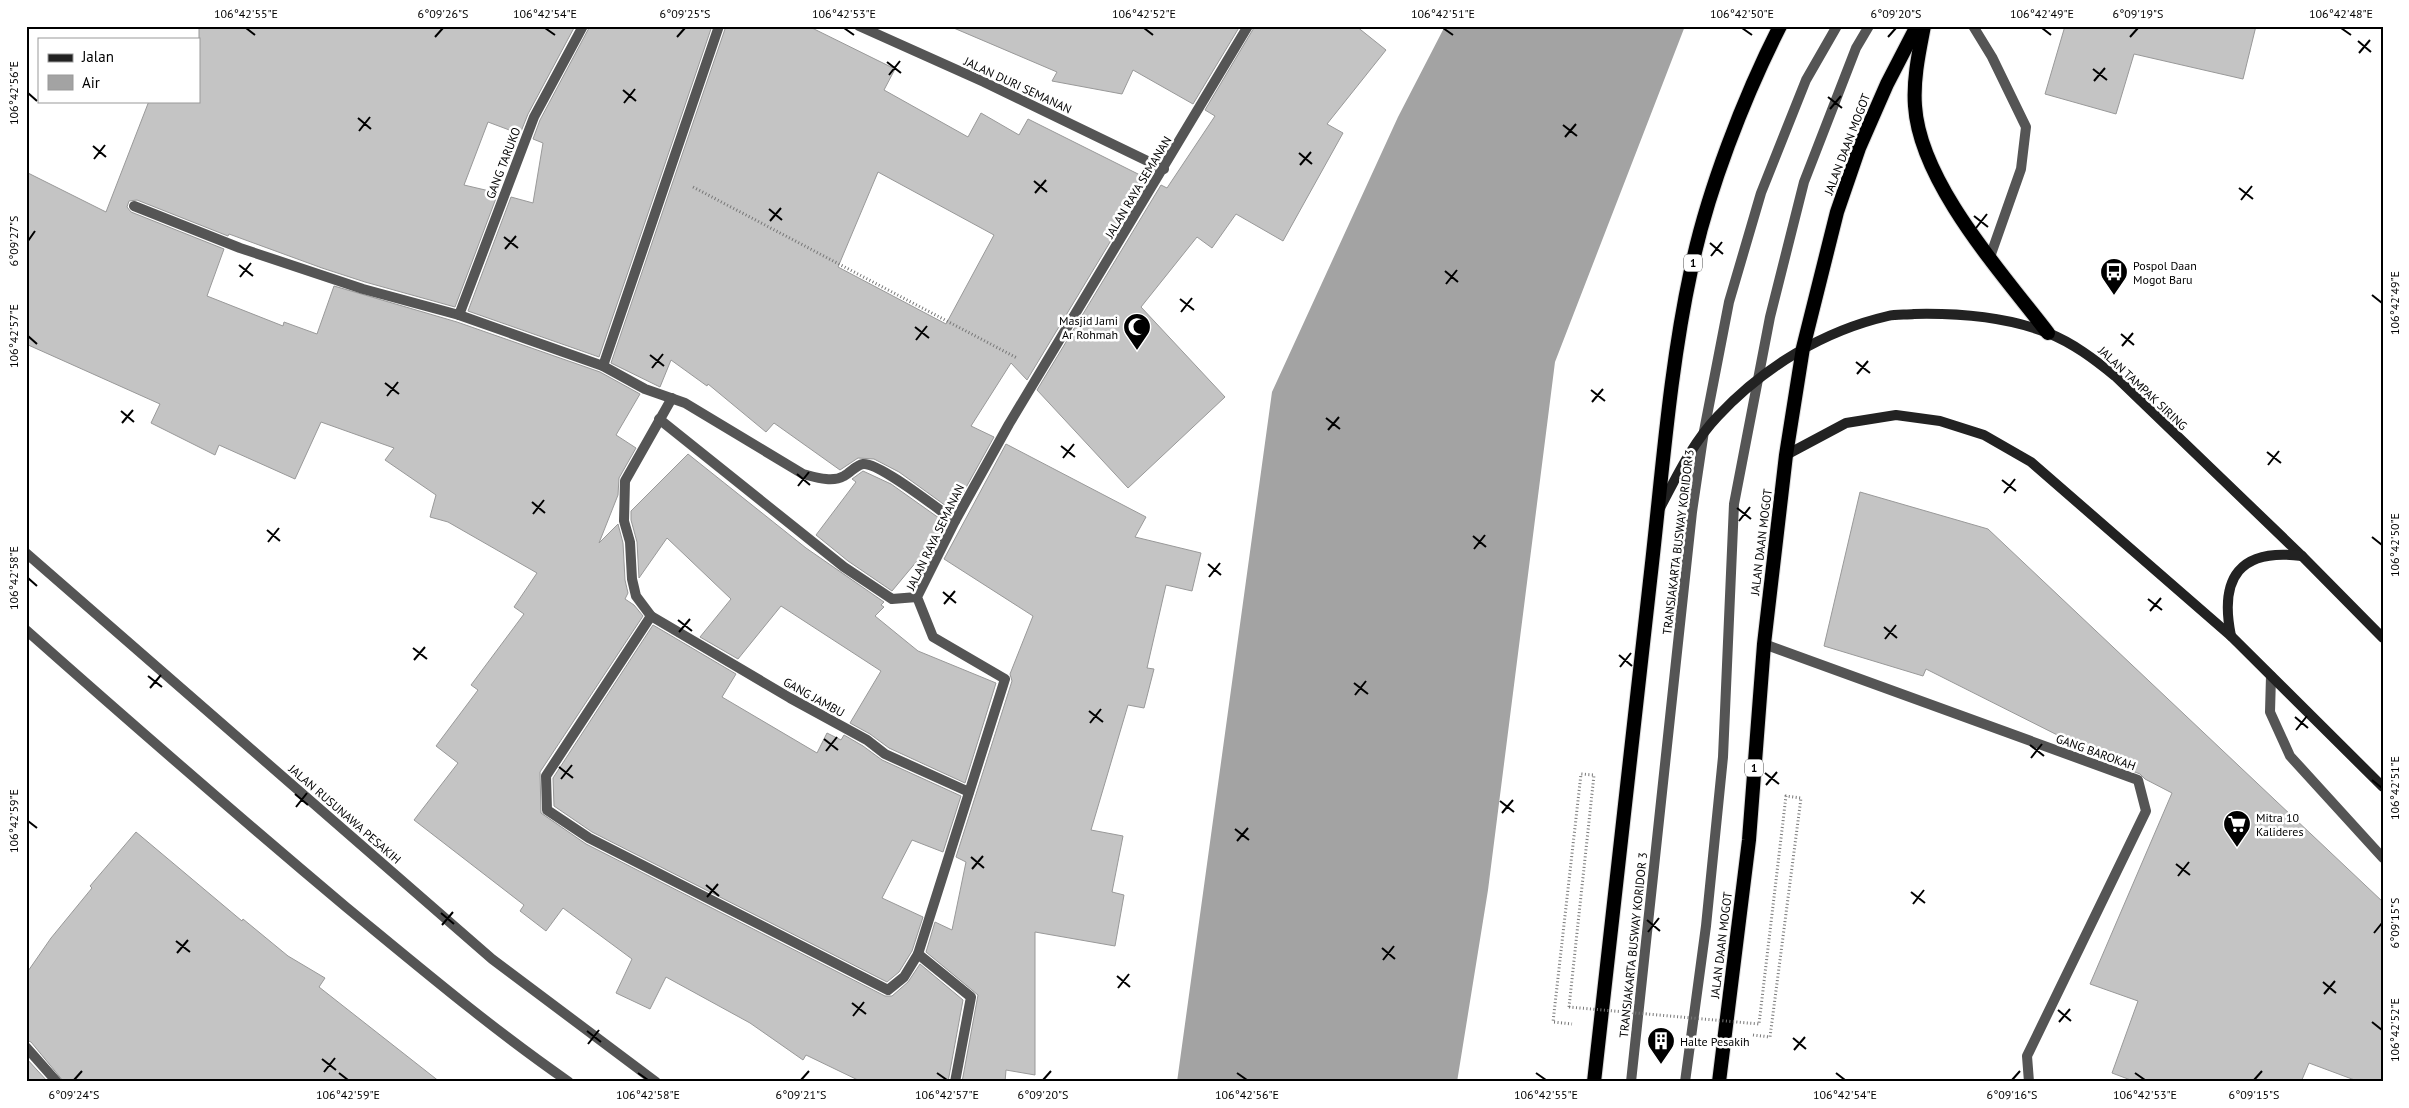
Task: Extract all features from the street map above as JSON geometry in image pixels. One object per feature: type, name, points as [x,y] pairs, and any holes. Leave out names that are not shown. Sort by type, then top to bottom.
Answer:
[{"type":"highway","name":"1","points":[[1594,1082],[1677,350],[1691,268],[1715,184],[1746,103],[1780,26]]},
{"type":"highway","name":"JALAN DAAN MOGOT","points":[[1719,1082],[1749,840],[1764,644],[1786,455],[1803,348],[1837,212],[1859,148],[1887,84],[1917,26]]},
{"type":"highway","points":[[1924,26],[1915,75],[1915,106],[1921,144],[1939,181],[1990,257],[2048,333]]},
{"type":"main road","name":"JALAN TAMPAK SIRING","points":[[1658,512],[1704,431],[1719,414],[1756,381],[1803,348],[1840,330],[1890,315],[1942,314],[1998,320],[2048,333],[2087,353],[2115,376],[2302,556],[2383,638]]},
{"type":"main road","points":[[1786,455],[1846,423],[1896,415],[1940,420],[1984,435],[2031,462],[2231,636],[2383,787]]},
{"type":"main road","points":[[2231,636],[2226,612],[2228,590],[2239,570],[2257,557],[2279,553],[2302,556]]},
{"type":"street","name":"GANG TARUKO","points":[[459,315],[534,117],[583,26]]},
{"type":"street","points":[[603,366],[719,26]]},
{"type":"street","name":"JALAN DURI SEMANAN","points":[[859,26],[984,82],[1164,169]]},
{"type":"street","name":"JALAN RAYA SEMANAN","points":[[651,616],[546,776],[547,810],[589,838],[888,990],[904,977],[918,954],[1005,679],[934,637],[917,598],[954,521],[1248,26]]},
{"type":"street","name":"TRANSJAKARTA BUSWAY KORIDOR 3","points":[[1631,1082],[1691,522],[1704,431],[1729,302],[1761,193],[1806,80],[1837,26]]},
{"type":"street","points":[[1685,1082],[1706,926],[1723,757],[1734,504],[1756,381],[1804,182],[1856,48],[1869,26]]},
{"type":"street","points":[[1973,26],[1992,57],[2026,127],[2021,169],[1990,257]]},
{"type":"street","points":[[134,206],[240,248],[355,286],[459,315],[603,366],[645,389],[685,403],[803,474],[823,479],[842,478],[861,464],[869,464],[895,479],[954,521]]},
{"type":"street","points":[[651,616],[636,596],[632,579],[630,542],[624,521],[625,481],[672,398]]},
{"type":"street","points":[[659,419],[844,566],[892,599],[917,598]]},
{"type":"street","name":"JALAN RUSUNAWA PESAKIH","points":[[26,553],[492,959],[656,1082]]},
{"type":"street","name":"GANG JAMBU","points":[[651,616],[790,698],[867,740],[885,754],[969,792]]},
{"type":"street","points":[[26,630],[202,786],[349,910],[523,1050],[568,1082]]},
{"type":"street","name":"GANG BAROKAH","points":[[1764,644],[2138,780],[2146,811],[2027,1056],[2029,1082]]},
{"type":"street","points":[[2271,676],[2270,712],[2290,756],[2383,858]]},
{"type":"street","points":[[918,954],[971,997],[955,1082]]},
{"type":"street","points":[[26,1046],[57,1082]]},
{"type":"path","points":[[667,174],[953,323],[1041,372]]},
{"type":"path","points":[[1600,1027],[1553,1022],[1581,774],[1594,775],[1569,1007],[1759,1024],[1786,796],[1801,798],[1770,1037],[1725,1032]]},
{"type":"water","points":[[1445,26],[1685,26],[1555,362],[1488,890],[1457,1082],[1177,1082],[1272,392],[1398,117]]},
{"type":"building","points":[[199,26],[575,26],[528,114],[520,134],[488,122],[464,185],[498,193],[455,307],[322,268],[229,234],[228,236],[137,200],[129,201],[127,207],[131,212],[224,249],[207,296],[283,326],[284,322],[317,334],[334,286],[457,322],[600,372],[640,394],[616,435],[636,448],[619,478],[618,495],[599,543],[618,524],[623,543],[625,580],[628,593],[625,599],[634,605],[643,616],[540,772],[541,813],[586,844],[885,996],[892,996],[908,982],[920,964],[963,1000],[948,1082],[862,1082],[806,1055],[803,1060],[750,1023],[666,977],[650,1009],[616,993],[632,959],[563,908],[546,931],[520,911],[524,905],[414,820],[458,763],[436,746],[478,690],[471,685],[524,614],[514,607],[537,573],[448,522],[430,517],[436,495],[385,460],[394,448],[321,422],[295,479],[219,445],[215,455],[151,423],[160,404],[26,344],[26,172],[106,212],[149,102],[200,102]]},
{"type":"building","points":[[590,26],[712,26],[599,357],[468,311],[511,197],[533,203],[543,143],[533,139],[540,120]]},
{"type":"building","points":[[726,26],[808,26],[895,69],[884,90],[968,137],[981,113],[1019,135],[1028,119],[1148,179],[1027,380],[1011,363],[971,426],[994,437],[953,511],[899,472],[874,459],[858,458],[840,470],[774,423],[766,432],[708,384],[707,386],[671,360],[660,387],[611,363]],"holes":[[[878,172],[994,235],[946,324],[838,267]]]},
{"type":"building","points":[[949,26],[1240,26],[1193,104],[1133,70],[1122,94],[1052,81],[1057,72]]},
{"type":"building","points":[[1255,26],[1356,26],[1386,50],[1327,124],[1343,133],[1283,241],[1236,214],[1212,248],[1197,237],[1141,307],[1225,397],[1128,488],[1037,390],[1161,185],[1167,188],[1215,116],[1205,110]]},
{"type":"building","points":[[2065,26],[2256,26],[2243,79],[2134,54],[2116,114],[2045,94]]},
{"type":"building","points":[[1006,444],[1146,517],[1135,537],[1201,553],[1192,591],[1166,585],[1147,668],[1154,669],[1144,708],[1128,705],[1091,830],[1123,836],[1112,892],[1124,895],[1115,946],[1035,932],[1035,1075],[1006,1070],[1005,1082],[962,1082],[978,995],[926,952],[935,922],[952,930],[966,862],[956,857],[1012,681],[1010,674],[1033,616],[944,559]]},
{"type":"building","points":[[688,454],[806,548],[884,602],[881,605],[884,607],[875,616],[918,651],[996,683],[965,783],[889,748],[870,734],[850,723],[881,671],[781,606],[738,659],[700,637],[731,599],[667,538],[639,578],[637,542],[631,520],[631,511]]},
{"type":"building","points":[[863,471],[891,484],[946,523],[932,552],[927,549],[892,591],[848,561],[816,535],[856,482],[852,479]]},
{"type":"building","name":"Mitra 10 Kalideres","points":[[1860,492],[1988,529],[2383,902],[2383,1082],[2360,1082],[2309,1063],[2301,1082],[2136,1082],[2112,1073],[2138,1001],[2090,984],[2172,793],[2145,779],[2140,774],[2117,765],[1926,669],[1923,676],[1824,646]]},
{"type":"building","points":[[653,625],[736,674],[722,697],[817,753],[827,733],[841,740],[844,735],[882,760],[961,796],[943,852],[912,840],[882,898],[923,917],[912,951],[899,972],[887,982],[592,832],[554,806],[553,778]]},
{"type":"building","points":[[136,832],[242,921],[243,919],[288,956],[325,978],[319,987],[440,1082],[64,1082],[31,1042],[26,1040],[26,974],[51,938],[92,888],[90,886]]},
{"type":"building","points":[[26,1058],[48,1082],[26,1082]]},
{"type":"place","name":"Pospol Daan Mogot Baru","points":[[2114,296]]},
{"type":"place","name":"Masjid Jami Ar Rohmah","points":[[1137,351]]},
{"type":"place","name":"Mitra 10 Kalideres","points":[[2237,848]]},
{"type":"place","name":"Halte Pesakih","points":[[1661,1065]]}]
